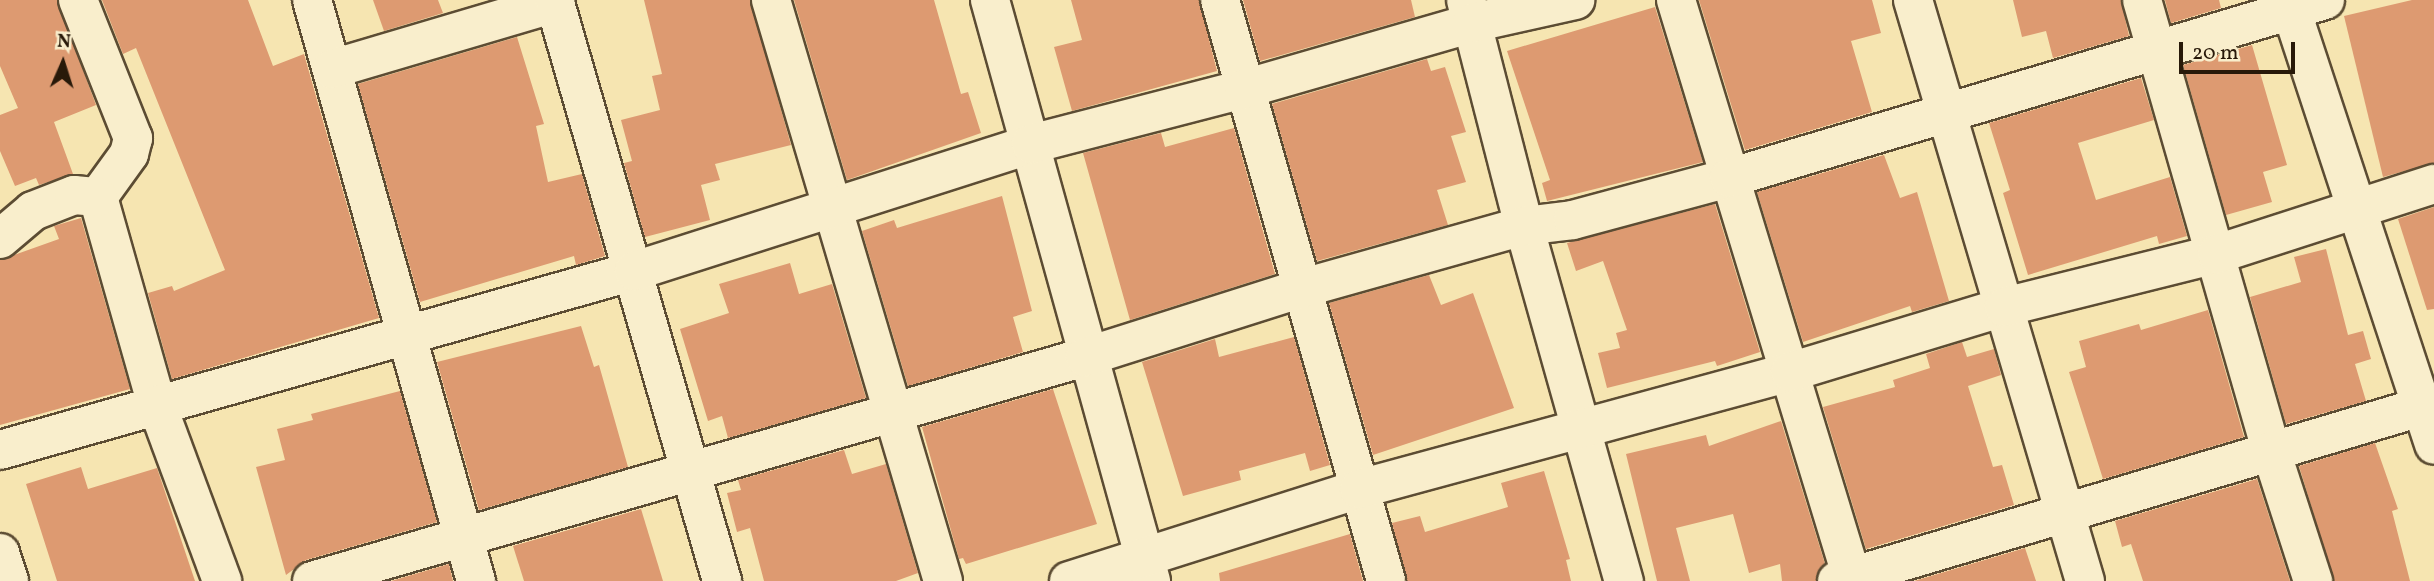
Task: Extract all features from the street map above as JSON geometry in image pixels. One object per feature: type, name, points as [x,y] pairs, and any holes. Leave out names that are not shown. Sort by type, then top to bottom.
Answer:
[{"type":"street","points":[[78,0],[133,138],[129,154],[98,197]]},
{"type":"street","points":[[312,0],[409,332],[476,581]]},
{"type":"street","points":[[771,0],[943,581]]},
{"type":"street","points":[[990,0],[1031,144],[1085,357],[1148,570]]},
{"type":"street","points":[[1220,0],[1386,581]]},
{"type":"street","points":[[0,450],[158,405],[244,384],[409,332],[634,271],[831,205],[1031,144],[1244,89],[1469,11],[1575,0]]},
{"type":"street","points":[[1676,0],[1790,372],[1847,579],[2429,404]]},
{"type":"street","points":[[1913,0],[2085,581]]},
{"type":"street","points":[[2142,0],[2217,254],[2271,451],[2313,581]]},
{"type":"street","points":[[332,69],[555,3],[693,473],[722,581]]},
{"type":"street","points":[[312,581],[465,540],[693,473],[1085,357],[1303,288],[1524,226],[1573,220],[1730,178],[1945,111],[2157,52],[2301,3],[2354,209],[2429,404],[2434,445]]},
{"type":"street","points":[[1469,11],[1524,226],[1625,581]]},
{"type":"street","points":[[1069,581],[1148,570],[1359,489],[1583,426],[1790,372],[2004,307],[2217,254],[2434,184]]},
{"type":"street","points":[[0,239],[33,211],[74,195],[98,197]]},
{"type":"street","points":[[98,197],[158,405],[222,581]]},
{"type":"street","points":[[0,553],[9,581]]},
{"type":"building","points":[[0,0],[57,0],[96,105],[54,122],[73,174],[39,185],[36,178],[15,186],[0,151],[0,115],[18,108],[0,66]]},
{"type":"building","points":[[102,0],[248,0],[273,66],[304,54],[379,318],[172,379],[148,293],[172,286],[174,291],[225,270],[136,48],[123,54]]},
{"type":"building","points":[[373,0],[438,0],[443,13],[384,31]]},
{"type":"building","points":[[644,0],[750,0],[791,145],[715,164],[720,180],[701,185],[710,220],[645,237],[624,163],[632,161],[621,120],[660,110],[652,76],[662,74]]},
{"type":"building","points":[[794,0],[934,0],[961,94],[968,92],[981,133],[847,180]]},
{"type":"building","points":[[1071,0],[1199,0],[1217,71],[1072,111],[1054,47],[1082,40]]},
{"type":"building","points":[[1243,0],[1411,0],[1415,17],[1260,61]]},
{"type":"building","points":[[1699,0],[1872,0],[1881,33],[1851,41],[1872,112],[1745,150]]},
{"type":"building","points":[[2013,0],[2121,0],[2129,36],[2053,58],[2046,31],[2022,37]]},
{"type":"building","points":[[2165,0],[2219,0],[2221,8],[2171,23]]},
{"type":"building","points":[[2412,0],[2434,0],[2434,163],[2383,177],[2344,16]]},
{"type":"building","points":[[1655,7],[1703,162],[1547,201],[1542,183],[1550,180],[1507,51]]},
{"type":"building","points":[[517,37],[544,124],[536,126],[548,182],[582,174],[605,256],[576,265],[574,256],[420,302],[358,84]]},
{"type":"building","points":[[2252,45],[2287,165],[2263,172],[2272,202],[2226,215],[2183,65]]},
{"type":"building","points":[[1427,59],[1431,71],[1445,67],[1466,132],[1451,136],[1466,182],[1437,190],[1448,225],[1317,261],[1272,104]]},
{"type":"building","points":[[2141,78],[2154,120],[2078,143],[2096,200],[2170,177],[2187,236],[2159,244],[2157,236],[2028,275],[2003,193],[2010,190],[1989,123]]},
{"type":"building","points":[[1234,128],[1275,274],[1130,320],[1083,153],[1161,133],[1165,147]]},
{"type":"building","points":[[1884,155],[1900,198],[1917,192],[1949,301],[1912,312],[1910,306],[1803,342],[1757,192]]},
{"type":"building","points":[[1002,196],[1032,311],[1013,317],[1023,352],[908,386],[862,231],[894,220],[897,228]]},
{"type":"building","points":[[1715,204],[1760,352],[1717,366],[1715,361],[1607,388],[1598,353],[1620,348],[1616,333],[1627,330],[1603,261],[1576,271],[1567,243]]},
{"type":"building","points":[[2434,207],[2434,309],[2427,310],[2398,219]]},
{"type":"building","points":[[81,218],[130,389],[0,425],[0,260],[59,239],[54,226]]},
{"type":"building","points":[[2326,249],[2348,335],[2363,331],[2371,359],[2355,364],[2366,401],[2286,424],[2250,297],[2301,282],[2294,257]]},
{"type":"building","points":[[790,263],[799,294],[832,284],[866,398],[728,438],[722,416],[708,421],[680,329],[729,313],[719,284]]},
{"type":"building","points":[[1429,275],[1441,305],[1473,293],[1514,408],[1373,455],[1329,303]]},
{"type":"building","points":[[2208,310],[2244,437],[2103,479],[2069,372],[2086,367],[2079,341],[2139,324],[2141,330]]},
{"type":"building","points":[[581,326],[594,367],[599,365],[628,467],[479,510],[437,362]]},
{"type":"building","points":[[1294,337],[1330,465],[1310,471],[1305,453],[1239,471],[1241,480],[1183,496],[1142,362],[1215,339],[1219,357]]},
{"type":"building","points":[[1962,342],[1967,357],[1994,349],[2001,375],[1968,386],[1993,467],[2002,465],[2014,505],[1866,549],[1823,407],[1895,387],[1893,380],[1930,368],[1926,354]]},
{"type":"building","points":[[1053,389],[1097,524],[966,564],[963,558],[959,559],[922,427]]},
{"type":"building","points":[[400,391],[437,522],[306,560],[286,575],[256,467],[285,460],[277,429],[313,420],[311,414]]},
{"type":"building","points":[[1781,421],[1825,564],[1816,581],[1782,581],[1780,564],[1749,573],[1733,514],[1676,528],[1690,581],[1657,581],[1626,454],[1706,435],[1709,446]]},
{"type":"building","points":[[2375,443],[2398,509],[2392,511],[2410,581],[2334,581],[2299,466]]},
{"type":"building","points":[[844,450],[852,474],[886,464],[918,573],[896,581],[764,581],[750,528],[737,532],[727,493],[741,490],[738,480]]},
{"type":"building","points":[[81,467],[88,489],[157,468],[195,581],[57,581],[26,484]]},
{"type":"building","points":[[1544,471],[1570,559],[1566,560],[1571,581],[1407,581],[1392,523],[1420,516],[1425,532],[1508,507],[1501,483]]},
{"type":"building","points":[[2257,479],[2290,581],[2143,581],[2131,544],[2122,547],[2115,521]]},
{"type":"building","points":[[641,509],[663,581],[524,581],[513,546]]},
{"type":"building","points":[[1350,534],[1363,581],[1220,581],[1219,573]]},
{"type":"building","points":[[2025,548],[2036,581],[1914,581]]},
{"type":"building","points":[[449,564],[453,581],[391,581]]}]
